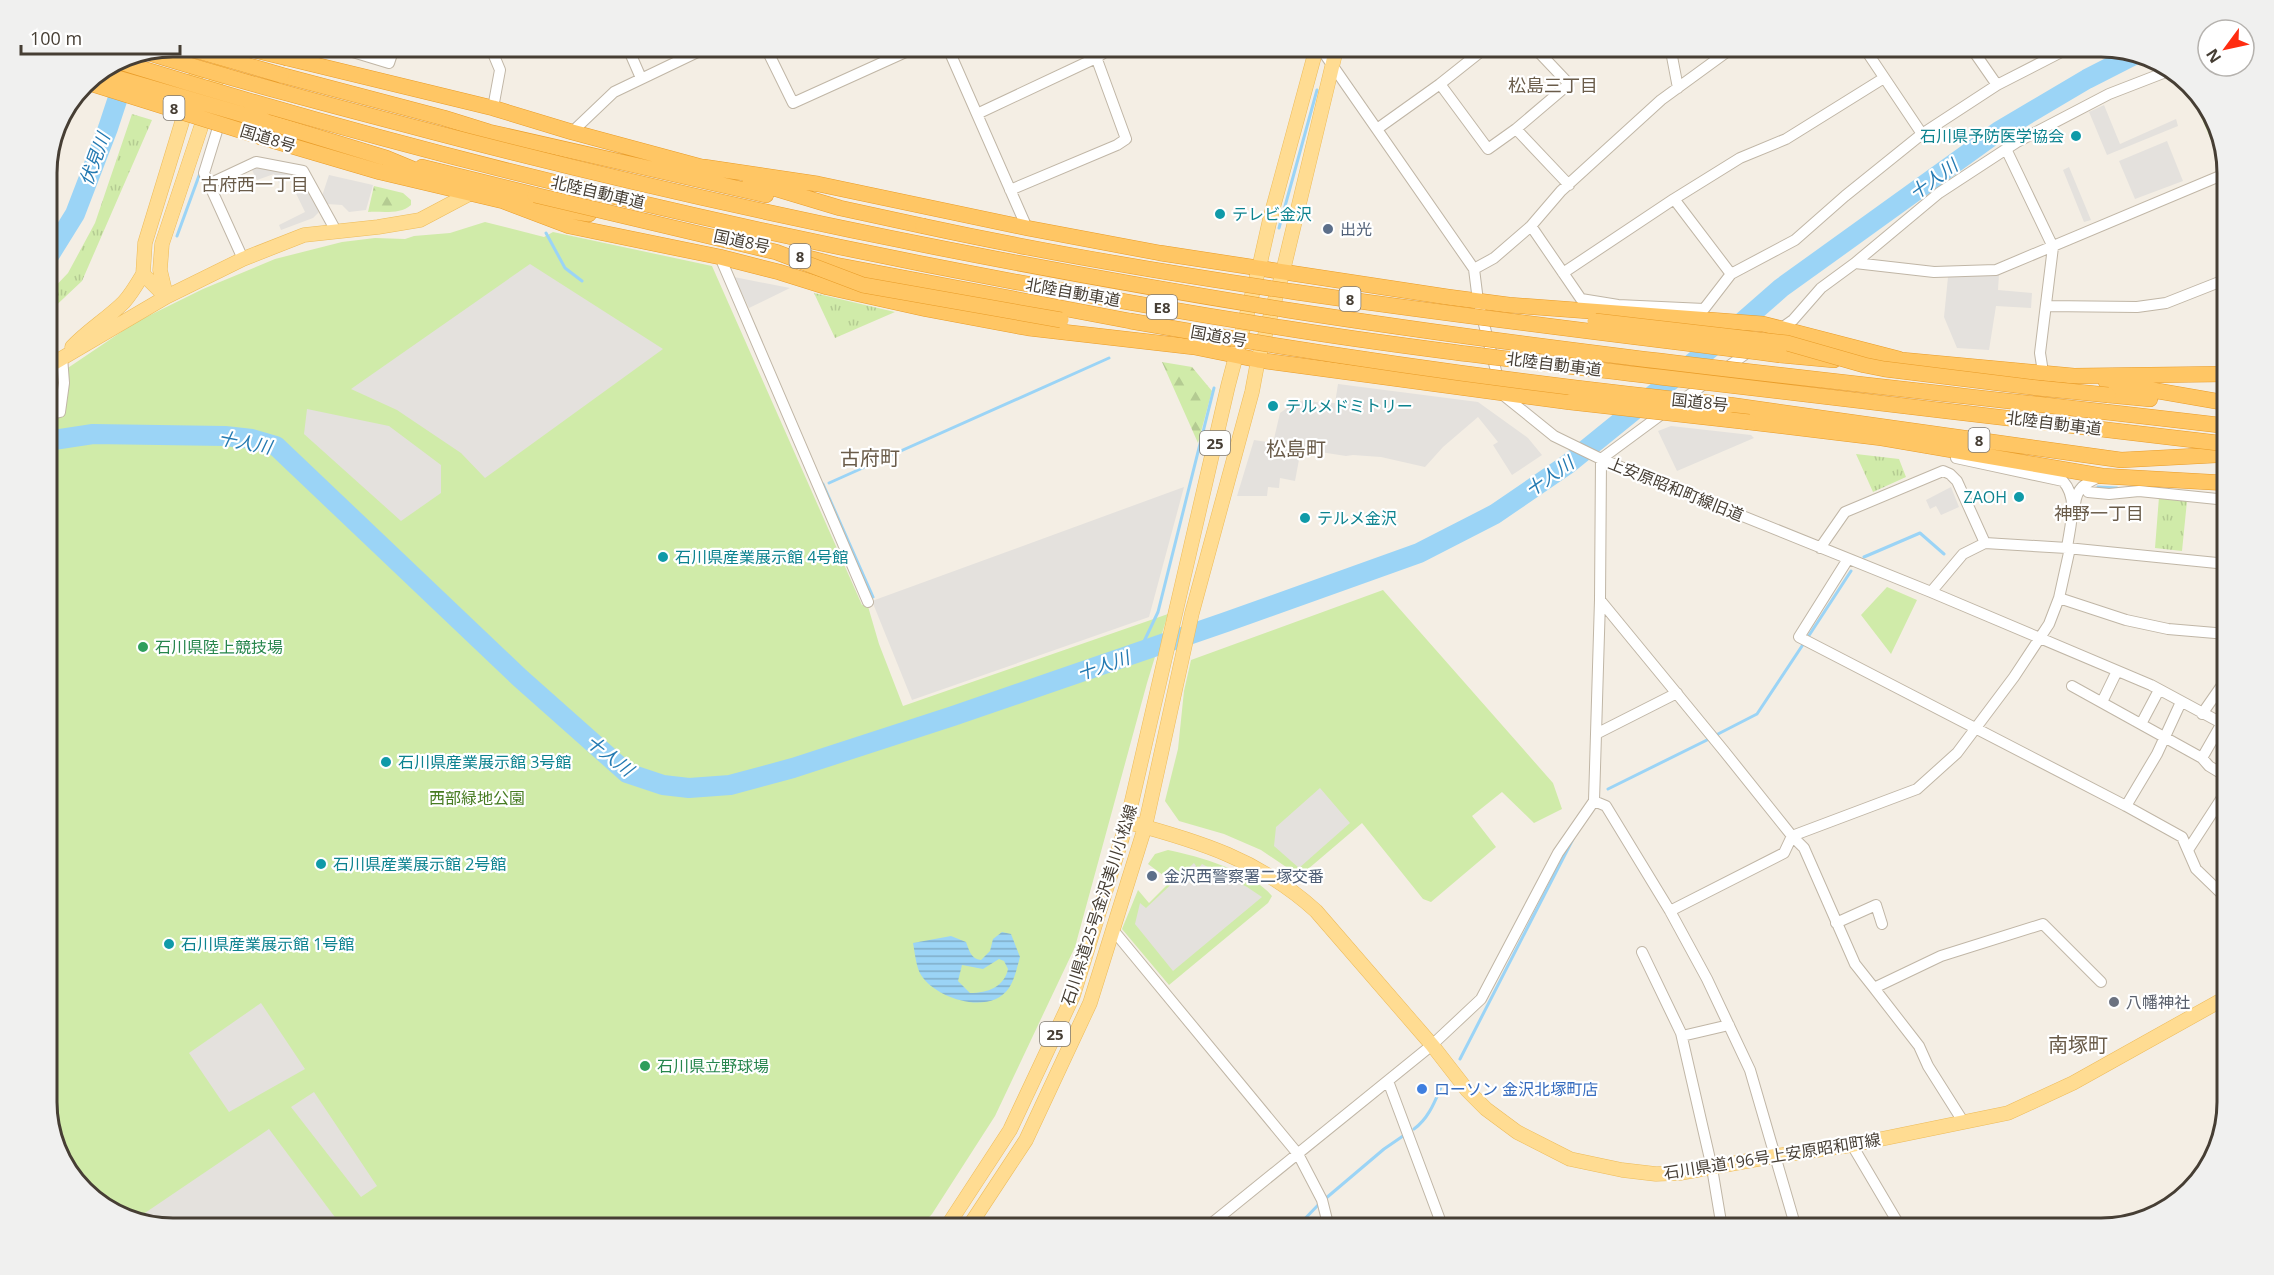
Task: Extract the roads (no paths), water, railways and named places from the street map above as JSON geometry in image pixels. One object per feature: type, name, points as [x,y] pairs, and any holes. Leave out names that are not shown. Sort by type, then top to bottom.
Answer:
[{"type":"highway","points":[[219,57],[489,132],[780,198],[840,208]]},
{"type":"highway","name":"8","points":[[282,57],[493,108],[840,208],[1054,252],[1462,315],[1827,360],[1899,359],[2074,376],[2217,374]]},
{"type":"highway","name":"北陸自動車道","points":[[165,58],[339,107],[545,161],[781,216],[1031,266],[1425,330],[2217,425]]},
{"type":"highway","name":"北陸自動車道","points":[[131,65],[338,126],[519,174],[780,236],[1045,287],[1287,328],[1423,348],[2217,443]]},
{"type":"highway","points":[[110,76],[263,129],[776,252],[863,285],[1061,320],[1154,343]]},
{"type":"highway","name":"国道8号","points":[[98,85],[263,129],[380,172],[503,201],[757,243],[836,265],[1130,321],[1296,349],[1471,374],[1615,394],[1730,405],[2121,460],[2217,455]]},
{"type":"highway","points":[[444,118],[471,120],[489,113],[493,108]]},
{"type":"highway","points":[[386,158],[471,193]]},
{"type":"highway","name":"8","points":[[704,167],[818,184],[1027,228],[1283,272],[1478,301],[1509,305],[1704,313],[1723,320],[1781,328],[1899,359]]},
{"type":"highway","points":[[503,201],[569,226],[720,257],[827,287],[1028,328],[1194,347],[1258,360],[1502,394],[1882,438],[2102,476],[2217,482]]},
{"type":"highway","points":[[1509,305],[1595,321],[1787,343],[1884,369],[2038,388],[2217,403]]},
{"type":"highway","points":[[2074,376],[2217,402]]},
{"type":"highway","points":[[1984,455],[2101,462],[2121,460]]},
{"type":"main road","points":[[62,357],[85,333],[122,304],[143,274],[145,243],[203,57]]},
{"type":"main road","points":[[166,297],[160,270],[162,244],[224,57]]},
{"type":"main road","name":"25","points":[[1236,355],[1270,219],[1315,57]]},
{"type":"main road","name":"25","points":[[1258,360],[1283,272],[1334,57]]},
{"type":"main road","points":[[57,360],[166,297],[243,259],[304,235],[420,220],[471,193]]},
{"type":"main road","points":[[143,274],[166,297]]},
{"type":"main road","name":"石川県道25号金沢美川小松線","points":[[953,1218],[1010,1130],[1073,996],[1127,822],[1236,355]]},
{"type":"main road","name":"石川県道25号金沢美川小松線","points":[[975,1218],[1026,1140],[1090,1003],[1145,827],[1192,613],[1258,360]]},
{"type":"main road","name":"石川県道196号上安原昭和町線","points":[[1127,822],[1215,848],[1254,865],[1296,892],[1316,911],[1432,1045],[1467,1090],[1486,1108],[1517,1132],[1570,1159],[1622,1170],[1656,1174],[1680,1173],[1852,1145],[2008,1113],[2031,1105],[2217,1003]]},
{"type":"street","points":[[241,57],[204,173],[243,259]]},
{"type":"street","points":[[369,57],[389,63],[391,57]]},
{"type":"street","points":[[493,108],[500,70],[495,57]]},
{"type":"street","points":[[632,57],[641,78]]},
{"type":"street","points":[[572,132],[614,92],[686,57]]},
{"type":"street","points":[[770,57],[793,104],[895,57]]},
{"type":"street","points":[[952,57],[1027,228]]},
{"type":"street","points":[[1326,57],[1474,269],[1478,301],[1502,394]]},
{"type":"street","points":[[1377,129],[1440,84],[1471,57]]},
{"type":"street","points":[[1440,84],[1488,149],[1516,129],[1569,84],[1543,57]]},
{"type":"street","points":[[1672,57],[1678,88]]},
{"type":"street","points":[[1474,269],[1494,258],[1531,226],[1569,185],[1661,100],[1720,57]]},
{"type":"street","points":[[1870,57],[1922,134]]},
{"type":"street","points":[[1977,57],[1996,85]]},
{"type":"street","points":[[1531,226],[1581,299],[1704,313],[1731,274],[1795,240],[1922,134],[1996,85],[2051,57]]},
{"type":"street","points":[[976,114],[1096,58],[1126,139],[1118,145],[1010,190]]},
{"type":"street","points":[[1218,1218],[1432,1045],[1481,999],[1558,853],[1594,801],[1600,600],[1601,459],[1793,320],[1821,288],[1855,263],[1939,193],[2006,149],[2109,94],[2161,74]]},
{"type":"street","points":[[1563,273],[1740,158],[1786,139],[1884,78]]},
{"type":"street","points":[[1516,129],[1569,185]]},
{"type":"street","points":[[2006,149],[2052,247],[2040,354],[2043,372]]},
{"type":"street","points":[[209,184],[256,162],[303,171],[336,231]]},
{"type":"street","points":[[1855,263],[1934,272],[1996,270],[2217,177]]},
{"type":"street","points":[[1674,199],[1731,274]]},
{"type":"street","points":[[720,257],[868,602]]},
{"type":"street","points":[[2046,306],[2137,308],[2166,303],[2217,283]]},
{"type":"street","points":[[57,413],[60,412],[64,383],[62,357]]},
{"type":"street","name":"上安原昭和町線旧道","points":[[1502,394],[1566,443],[1931,592],[2117,671],[2160,690],[2217,721]]},
{"type":"street","points":[[1914,444],[1960,459],[2063,481],[2070,488],[2072,502],[2070,548]]},
{"type":"street","points":[[1820,548],[1845,512],[1943,471],[1957,481],[1985,543]]},
{"type":"street","points":[[1670,911],[1784,854],[1792,836],[1816,825],[1917,789],[1957,753],[2049,624],[2059,598],[2079,489],[2084,484],[2102,476]]},
{"type":"street","points":[[2088,492],[2109,494],[2139,491],[2217,499]]},
{"type":"street","points":[[1931,592],[1963,554],[1985,543],[2070,548],[2217,563]]},
{"type":"street","points":[[1848,559],[1799,637],[2182,837],[2196,869],[2217,889]]},
{"type":"street","points":[[2059,598],[2126,620],[2168,629],[2217,633]]},
{"type":"street","points":[[1600,600],[1804,849],[1855,964],[1919,1046],[1928,1066],[1964,1123]]},
{"type":"street","points":[[2102,702],[2117,671]]},
{"type":"street","points":[[2072,686],[2202,758],[2217,771]]},
{"type":"street","points":[[2141,724],[2160,690]]},
{"type":"street","points":[[2202,714],[2217,692]]},
{"type":"street","points":[[1596,734],[1677,693]]},
{"type":"street","points":[[2126,806],[2157,754],[2163,736],[2181,702]]},
{"type":"street","points":[[2202,758],[2217,736]]},
{"type":"street","points":[[1594,801],[1606,806],[1670,911],[1729,1025],[1750,1070],[1791,1218]]},
{"type":"street","points":[[2187,850],[2217,805]]},
{"type":"street","points":[[1836,923],[1876,905],[1882,924]]},
{"type":"street","points":[[1874,988],[1941,956],[2043,924],[2101,982]]},
{"type":"street","points":[[1113,930],[1298,1154],[1322,1200],[1326,1218]]},
{"type":"street","points":[[1642,952],[1682,1036],[1712,1168],[1720,1218]]},
{"type":"street","points":[[1682,1036],[1729,1025]]},
{"type":"street","points":[[1388,1081],[1439,1218]]},
{"type":"street","points":[[1852,1145],[1895,1218]]},
{"type":"water","points":[[1002,932],[1011,934],[1020,957],[1009,988],[1000,996],[989,1001],[977,1003],[950,997],[928,984],[919,972],[913,943],[951,936],[966,942],[973,956],[981,960],[990,951],[993,939]],"holes":[[[999,959],[1004,961],[1008,969],[1006,975],[994,988],[970,993],[958,981],[962,965],[983,969]]]},
{"type":"waterway","name":"十人川","points":[[57,439],[93,434],[225,436],[252,439],[276,446],[520,678],[627,773],[663,785],[689,788],[730,785],[793,768],[953,716],[1226,622],[1419,553],[1495,514],[1568,464],[1733,330],[1781,288],[1999,131],[2087,79],[2125,60]]},
{"type":"waterway","name":"伏見川","points":[[57,243],[75,214],[108,128],[128,66]]},
{"type":"waterway","points":[[1279,228],[1317,90]]},
{"type":"waterway","points":[[177,236],[200,173]]},
{"type":"waterway","points":[[546,233],[565,268],[582,281]]},
{"type":"waterway","points":[[829,483],[1109,358]]},
{"type":"waterway","points":[[1139,652],[1158,612],[1214,388]]},
{"type":"waterway","points":[[823,484],[873,597]]},
{"type":"waterway","points":[[2098,487],[2117,488]]},
{"type":"waterway","points":[[1864,557],[1920,533],[1944,554]]},
{"type":"waterway","points":[[1808,637],[1851,571]]},
{"type":"waterway","points":[[1718,734],[1757,714],[1804,643]]},
{"type":"waterway","points":[[1608,789],[1707,740]]},
{"type":"waterway","points":[[1460,1059],[1573,839]]},
{"type":"waterway","points":[[1414,1129],[1428,1114],[1442,1085]]},
{"type":"waterway","points":[[1325,1199],[1384,1149],[1403,1136]]},
{"type":"waterway","points":[[1306,1218],[1320,1203]]},
{"type":"place","name":"石川県予防医学協会","points":[[2076,136]]},
{"type":"place","name":"テレビ金沢","points":[[1220,214]]},
{"type":"place","name":"出光","points":[[1328,229]]},
{"type":"place","name":"テルメドミトリー","points":[[1273,406]]},
{"type":"place","name":"ZAOH","points":[[2019,497]]},
{"type":"place","name":"テルメ金沢","points":[[1305,518]]},
{"type":"place","name":"石川県産業展示館 4号館","points":[[663,557]]},
{"type":"place","name":"石川県陸上競技場","points":[[143,647]]},
{"type":"place","name":"石川県産業展示館 3号館","points":[[386,762]]},
{"type":"place","name":"石川県産業展示館 2号館","points":[[321,864]]},
{"type":"place","name":"金沢西警察署二塚交番","points":[[1152,876]]},
{"type":"place","name":"石川県産業展示館 1号館","points":[[169,944]]},
{"type":"place","name":"八幡神社","points":[[2114,1002]]},
{"type":"place","name":"石川県立野球場","points":[[645,1066]]},
{"type":"place","name":"ローソン 金沢北塚町店","points":[[1422,1089]]},
{"type":"district","name":"松島三丁目","points":[[1553,85]]},
{"type":"district","name":"古府西一丁目","points":[[255,184]]},
{"type":"district","name":"松島町","points":[[1296,448]]},
{"type":"district","name":"古府町","points":[[870,457]]},
{"type":"district","name":"神野一丁目","points":[[2099,513]]},
{"type":"district","name":"南塚町","points":[[2078,1044]]},
{"type":"park label","name":"西部緑地公園","points":[[477,798]]}]
